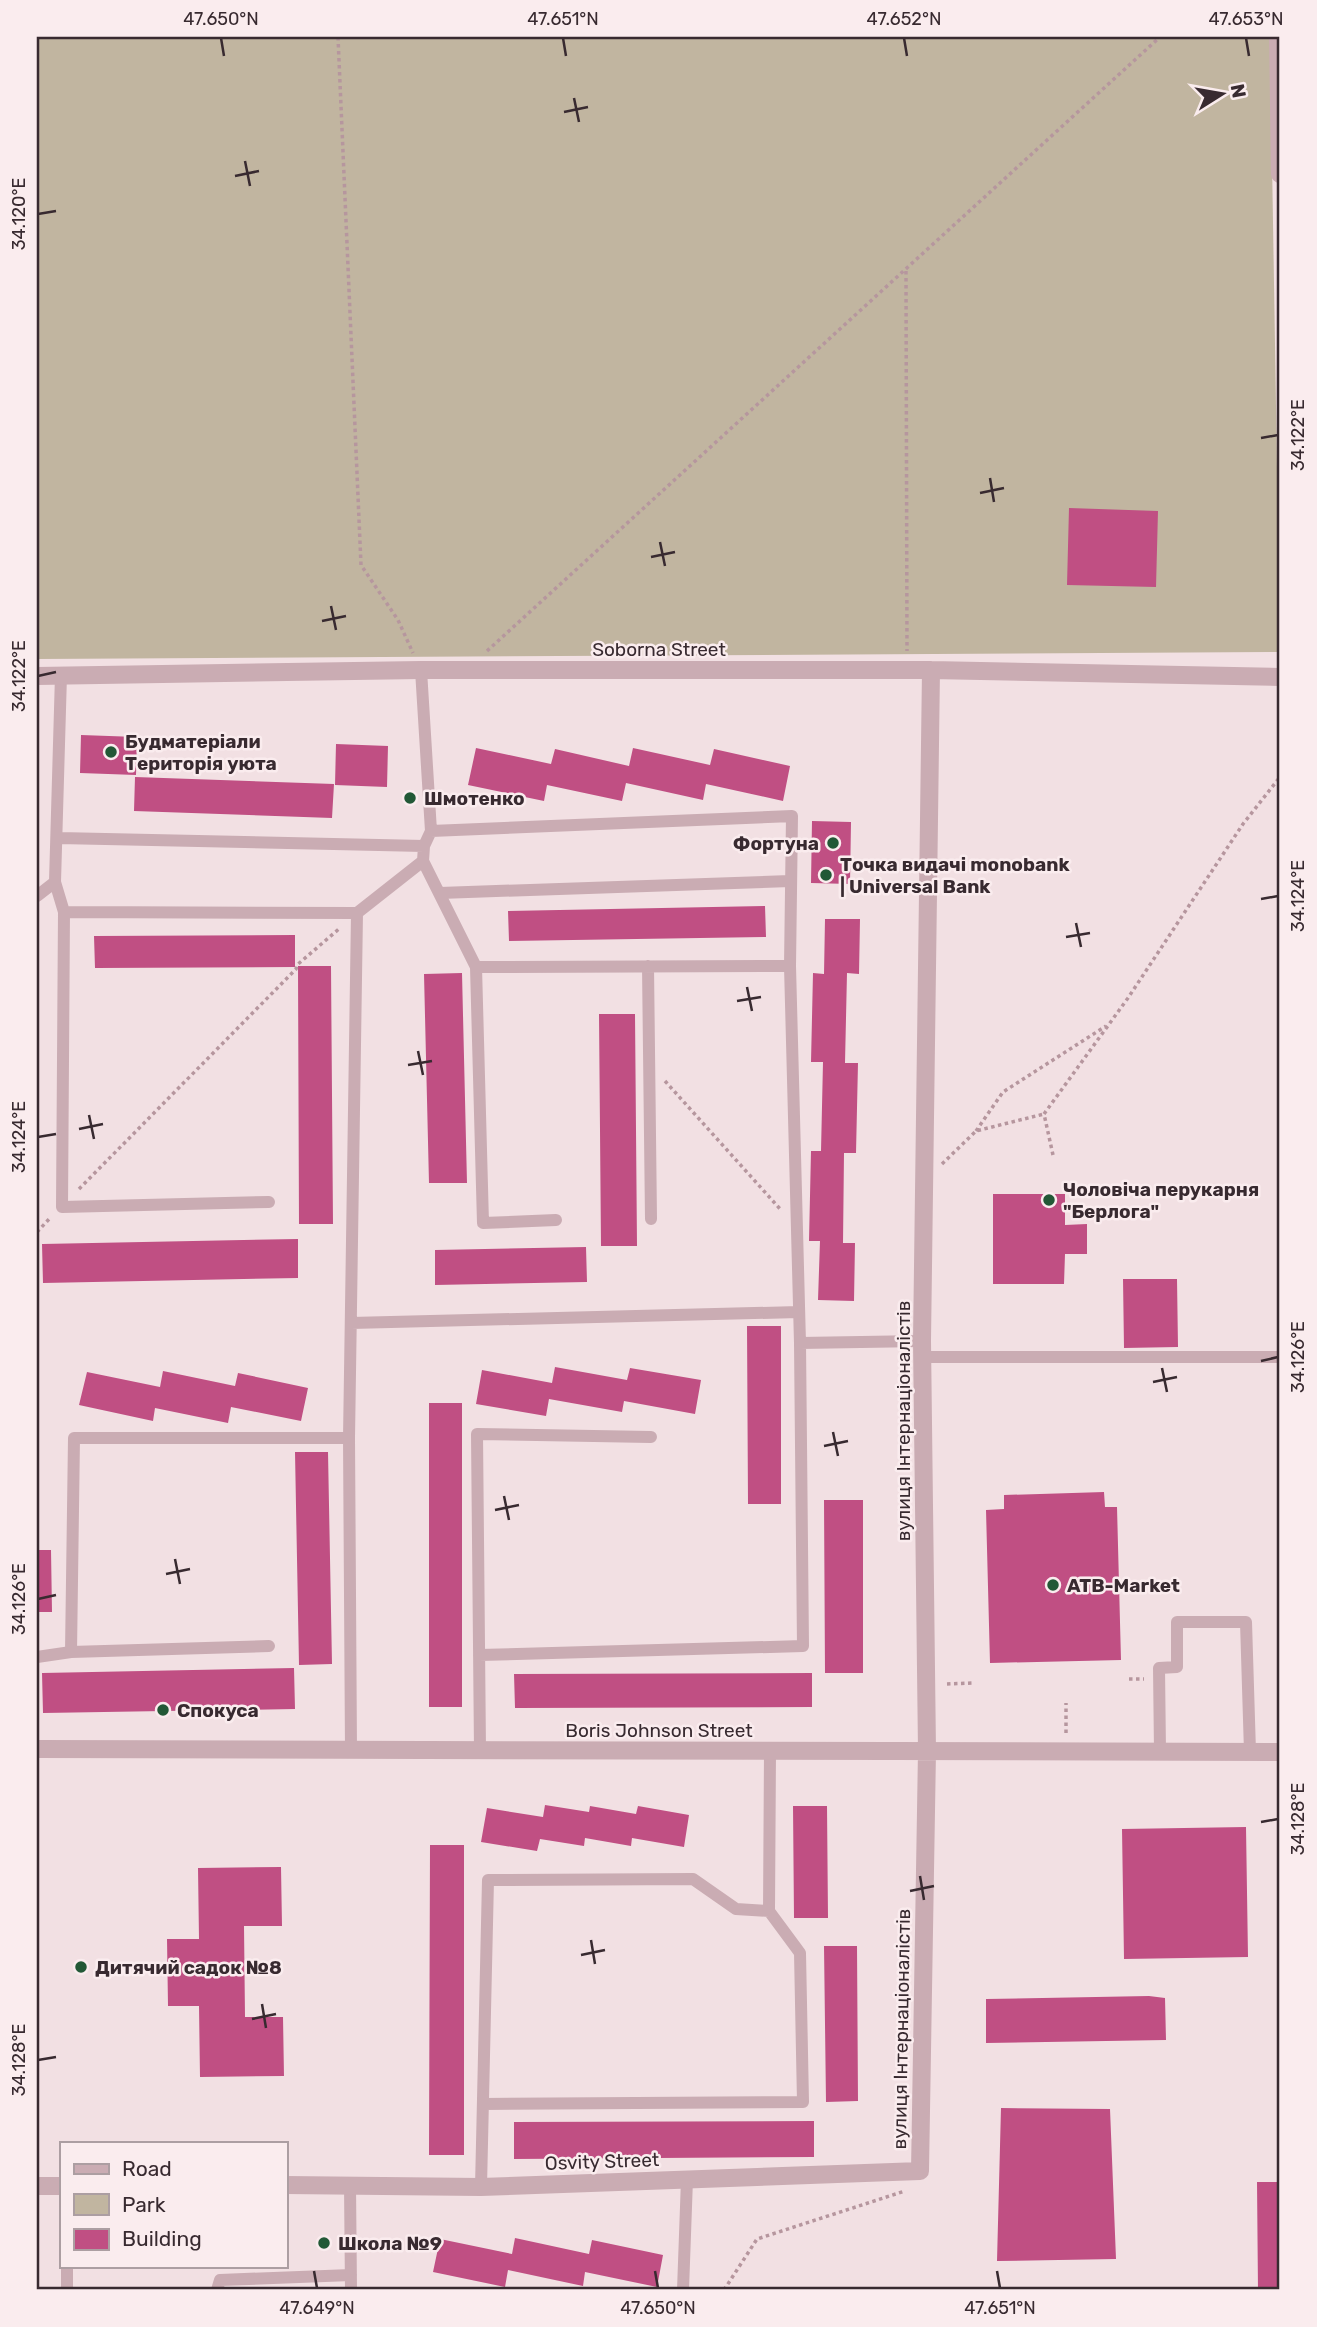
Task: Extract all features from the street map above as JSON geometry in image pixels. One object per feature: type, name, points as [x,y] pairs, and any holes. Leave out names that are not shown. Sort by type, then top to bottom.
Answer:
[{"type":"street","points":[[1278,37],[1280,174]]},
{"type":"street","name":"Soborna Street","points":[[37,676],[421,670],[931,670],[1280,677]]},
{"type":"street","name":"вулиця Інтернаціоналістів","points":[[920,2171],[927,1751],[922,1349],[931,670]]},
{"type":"street","name":"Boris Johnson Street","points":[[37,1749],[1280,1752]]},
{"type":"street","name":"Osvity Street","points":[[287,2185],[481,2187],[920,2171]]},
{"type":"street","points":[[37,2186],[60,2186]]},
{"type":"lane","points":[[421,670],[431,831],[424,846],[423,861],[476,967],[483,1223],[556,1220]]},
{"type":"lane","points":[[61,676],[59,838],[55,882],[64,912],[62,1207],[270,1202]]},
{"type":"lane","points":[[431,831],[792,816],[790,966],[800,1343],[803,1646],[479,1655]]},
{"type":"lane","points":[[59,838],[424,846]]},
{"type":"lane","points":[[64,912],[357,913],[423,861]]},
{"type":"lane","points":[[440,893],[790,881]]},
{"type":"lane","points":[[37,897],[55,882]]},
{"type":"lane","points":[[351,1750],[349,1438],[357,913]]},
{"type":"lane","points":[[648,966],[651,1219]]},
{"type":"lane","points":[[476,967],[790,966]]},
{"type":"lane","points":[[351,1323],[799,1312]]},
{"type":"lane","points":[[800,1343],[922,1349],[1280,1357]]},
{"type":"lane","points":[[480,1750],[477,1434],[651,1437]]},
{"type":"lane","points":[[71,1652],[74,1438],[349,1438]]},
{"type":"lane","points":[[1160,1752],[1159,1668],[1177,1667],[1177,1622],[1246,1622],[1250,1752]]},
{"type":"lane","points":[[37,1657],[71,1652],[269,1646]]},
{"type":"lane","points":[[483,2104],[803,2102],[800,1953],[769,1911],[770,1751]]},
{"type":"lane","points":[[481,2187],[488,1880],[693,1879],[736,1909],[769,1911]]},
{"type":"lane","points":[[683,2290],[687,2179]]},
{"type":"lane","points":[[350,2185],[351,2290]]},
{"type":"lane","points":[[67,2268],[67,2290]]},
{"type":"lane","points":[[217,2290],[220,2280],[351,2275]]},
{"type":"path","points":[[338,37],[361,565],[398,620],[421,670]]},
{"type":"path","points":[[467,670],[1160,37]]},
{"type":"path","points":[[906,271],[907,670]]},
{"type":"path","points":[[976,1131],[1044,1114],[1108,1025],[1242,824],[1280,777]]},
{"type":"path","points":[[37,1232],[297,965],[357,913]]},
{"type":"path","points":[[924,1181],[976,1131],[1003,1092],[1108,1025]]},
{"type":"path","points":[[649,1064],[797,1227]]},
{"type":"path","points":[[1044,1114],[1053,1155]]},
{"type":"path","points":[[1129,1679],[1146,1679]]},
{"type":"path","points":[[947,1684],[974,1683]]},
{"type":"path","points":[[1065,1752],[1066,1703]]},
{"type":"path","points":[[724,2290],[757,2239],[909,2190],[920,2171]]},
{"type":"green space","points":[[37,37],[1270,37],[1280,652],[37,659]]},
{"type":"building","points":[[1069,508],[1158,511],[1156,587],[1067,585]]},
{"type":"building","points":[[81,735],[137,737],[136,775],[80,773]]},
{"type":"building","points":[[336,744],[388,746],[387,787],[335,785]]},
{"type":"building","points":[[476,748],[551,764],[555,749],[629,766],[633,748],[710,765],[714,749],[790,766],[783,801],[706,784],[703,800],[626,783],[622,801],[547,785],[544,801],[468,785]]},
{"type":"building","points":[[135,777],[334,784],[332,818],[134,811]]},
{"type":"building","points":[[812,821],[851,822],[850,884],[811,883]]},
{"type":"building","points":[[765,906],[766,937],[509,941],[508,911]]},
{"type":"building","points":[[825,919],[860,919],[859,974],[847,973],[845,1063],[858,1063],[856,1153],[844,1153],[843,1243],[855,1243],[854,1301],[818,1300],[820,1241],[809,1241],[811,1151],[821,1151],[823,1062],[811,1062],[813,973],[824,974]]},
{"type":"building","points":[[295,935],[295,967],[95,968],[94,936]]},
{"type":"building","points":[[298,966],[331,966],[333,1224],[299,1224]]},
{"type":"building","points":[[462,973],[467,1183],[429,1183],[424,974]]},
{"type":"building","points":[[599,1014],[635,1014],[637,1246],[601,1246]]},
{"type":"building","points":[[993,1194],[1065,1194],[1065,1225],[1087,1224],[1087,1254],[1065,1254],[1064,1284],[993,1284]]},
{"type":"building","points":[[298,1239],[298,1278],[43,1283],[42,1244]]},
{"type":"building","points":[[586,1247],[587,1282],[435,1285],[435,1250]]},
{"type":"building","points":[[1123,1279],[1177,1279],[1178,1347],[1124,1348]]},
{"type":"building","points":[[747,1326],[781,1326],[781,1504],[748,1504]]},
{"type":"building","points":[[555,1367],[627,1380],[630,1368],[701,1380],[695,1414],[624,1401],[622,1412],[549,1399],[546,1416],[476,1404],[482,1370],[552,1383]]},
{"type":"building","points":[[163,1371],[235,1386],[238,1373],[308,1388],[301,1421],[231,1407],[228,1423],[155,1408],[153,1421],[79,1405],[87,1372],[160,1387]]},
{"type":"building","points":[[429,1403],[462,1403],[462,1707],[429,1707]]},
{"type":"building","points":[[295,1452],[328,1452],[332,1664],[299,1665]]},
{"type":"building","name":"ATB-Market","points":[[1104,1492],[1105,1507],[1117,1507],[1121,1660],[990,1663],[986,1510],[1004,1509],[1004,1495]]},
{"type":"building","points":[[824,1500],[863,1500],[863,1673],[825,1673]]},
{"type":"building","points":[[37,1550],[51,1550],[52,1612],[37,1612]]},
{"type":"building","points":[[294,1668],[295,1709],[43,1713],[42,1673]]},
{"type":"building","points":[[812,1673],[812,1707],[515,1708],[514,1674]]},
{"type":"building","points":[[545,1805],[589,1812],[590,1806],[636,1814],[638,1806],[689,1815],[684,1847],[632,1838],[631,1846],[585,1838],[584,1846],[540,1839],[537,1851],[481,1842],[487,1808],[543,1817]]},
{"type":"building","points":[[793,1806],[827,1806],[828,1918],[794,1918]]},
{"type":"building","points":[[1246,1827],[1248,1957],[1124,1959],[1122,1829]]},
{"type":"building","points":[[430,1845],[464,1845],[464,2155],[429,2155]]},
{"type":"building","points":[[281,1867],[282,1926],[244,1926],[245,2017],[283,2017],[284,2076],[200,2077],[199,2006],[168,2006],[167,1939],[199,1939],[198,1868]]},
{"type":"building","points":[[824,1946],[857,1946],[858,2101],[826,2102]]},
{"type":"building","points":[[1165,1998],[1166,2040],[986,2043],[986,1999]]},
{"type":"building","points":[[1001,2108],[1110,2109],[1116,2259],[997,2261]]},
{"type":"building","points":[[814,2121],[814,2157],[514,2159],[514,2122]]},
{"type":"building","points":[[1257,2182],[1280,2182],[1280,2290],[1258,2290]]},
{"type":"building","points":[[515,2238],[589,2254],[592,2240],[663,2255],[657,2287],[585,2272],[583,2286],[508,2270],[505,2287],[433,2272],[440,2239],[512,2254]]},
{"type":"place","name":"Будматеріали Територія уюта","points":[[111,752]]},
{"type":"place","name":"Шмотенко","points":[[410,798]]},
{"type":"place","name":"Фортуна","points":[[833,843]]},
{"type":"place","name":"Точка видачі monobank | Universal Bank","points":[[826,875]]},
{"type":"place","name":"Чоловіча перукарня \"Берлога\"","points":[[1049,1200]]},
{"type":"place","name":"ATB-Market","points":[[1053,1585]]},
{"type":"place","name":"Спокуса","points":[[163,1710]]},
{"type":"place","name":"Дитячий садок №8","points":[[81,1967]]},
{"type":"place","name":"Школа №9","points":[[324,2243]]}]
